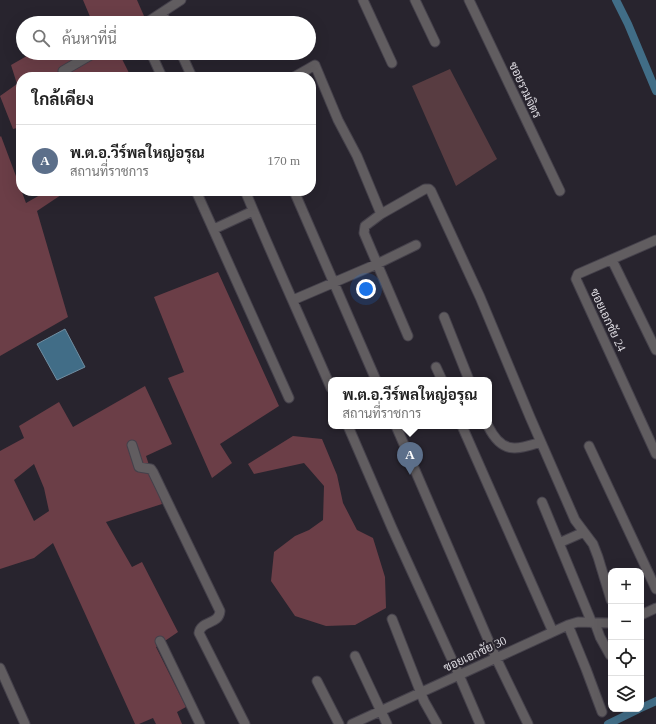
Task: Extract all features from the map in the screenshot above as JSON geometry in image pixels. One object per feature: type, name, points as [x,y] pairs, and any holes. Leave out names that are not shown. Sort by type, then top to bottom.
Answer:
[{"type":"street","points":[[157,16],[181,0]]},
{"type":"street","points":[[363,0],[392,63]]},
{"type":"street","points":[[415,0],[435,42]]},
{"type":"street","name":"ซอยรวมจิตร","points":[[469,0],[560,191]]},
{"type":"street","points":[[63,71],[82,60]]},
{"type":"street","points":[[154,60],[160,72]]},
{"type":"street","points":[[184,60],[190,72]]},
{"type":"street","points":[[303,72],[315,65],[338,120],[357,156],[380,214]]},
{"type":"street","points":[[408,336],[364,233],[364,229],[365,226],[380,214],[425,189],[429,189],[480,298],[575,520],[593,544],[608,590]]},
{"type":"street","points":[[198,196],[289,398]]},
{"type":"street","points":[[247,196],[328,381]]},
{"type":"street","points":[[296,196],[375,377]]},
{"type":"street","points":[[214,229],[253,212]]},
{"type":"street","name":"ซอยเอกชัย 24","points":[[656,240],[578,274],[576,279],[656,454]]},
{"type":"street","points":[[293,300],[377,264],[416,245]]},
{"type":"street","points":[[612,260],[656,350]]},
{"type":"street","points":[[444,317],[468,377]]},
{"type":"street","points":[[436,367],[441,377]]},
{"type":"street","points":[[349,429],[480,724]]},
{"type":"street","points":[[397,429],[496,658],[528,724]]},
{"type":"street","points":[[463,429],[553,632]]},
{"type":"street","points":[[490,429],[494,437],[501,444],[509,447],[521,448],[541,442]]},
{"type":"street","points":[[132,445],[139,467],[151,469],[153,472],[220,612],[220,616],[202,626],[199,629],[199,633],[245,724]]},
{"type":"street","points":[[588,446],[656,590]]},
{"type":"street","points":[[542,502],[593,623],[608,651]]},
{"type":"street","points":[[559,543],[584,532]]},
{"type":"street","points":[[644,614],[656,608]]},
{"type":"street","points":[[392,619],[421,693],[437,724]]},
{"type":"street","name":"ซอยเอกชัย 30","points":[[352,724],[568,625],[578,622],[608,623]]},
{"type":"street","points":[[568,625],[602,712]]},
{"type":"street","points":[[160,641],[200,724]]},
{"type":"street","points":[[355,656],[387,724]]},
{"type":"street","points":[[0,668],[25,724]]},
{"type":"street","points":[[318,681],[339,724]]},
{"type":"shaded area","points":[[83,0],[137,0],[144,16],[90,16]]},
{"type":"shaded area","points":[[20,60],[122,60],[128,72],[16,72],[16,81],[11,65]]},
{"type":"shaded area","points":[[450,69],[497,159],[456,186],[412,86]]},
{"type":"shaded area","points":[[16,85],[16,128],[13,129],[0,96]]},
{"type":"shaded area","points":[[1,136],[16,176],[16,196],[23,196],[26,203],[38,196],[60,196],[37,211],[68,317],[0,356]]},
{"type":"shaded area","points":[[218,272],[279,406],[220,444],[232,463],[212,478],[168,378],[184,372],[154,297]]},
{"type":"shaded area","points":[[145,386],[172,444],[146,456],[162,504],[106,522],[132,567],[142,562],[178,632],[156,647],[186,707],[177,712],[182,724],[156,724],[153,718],[139,724],[135,724],[53,543],[34,558],[0,569],[0,451],[24,438],[19,426],[59,402],[73,427]],"holes":[[[34,464],[44,488],[49,511],[34,521],[14,480]]]},
{"type":"shaded area","points":[[293,436],[322,439],[337,475],[343,503],[357,530],[373,538],[385,577],[386,608],[355,625],[326,626],[295,616],[271,581],[274,552],[295,536],[309,530],[323,520],[324,486],[304,463],[254,474],[248,464]]},
{"type":"water","points":[[65,329],[85,367],[57,380],[37,344]]},
{"type":"waterway","points":[[616,0],[628,24],[656,91]]},
{"type":"waterway","points":[[644,707],[656,701]]},
{"type":"waterway","points":[[608,724],[633,712]]},
{"type":"place","name":"พ.ต.อ.วีร์พลใหญ่อรุณ","points":[[410,475]]}]
